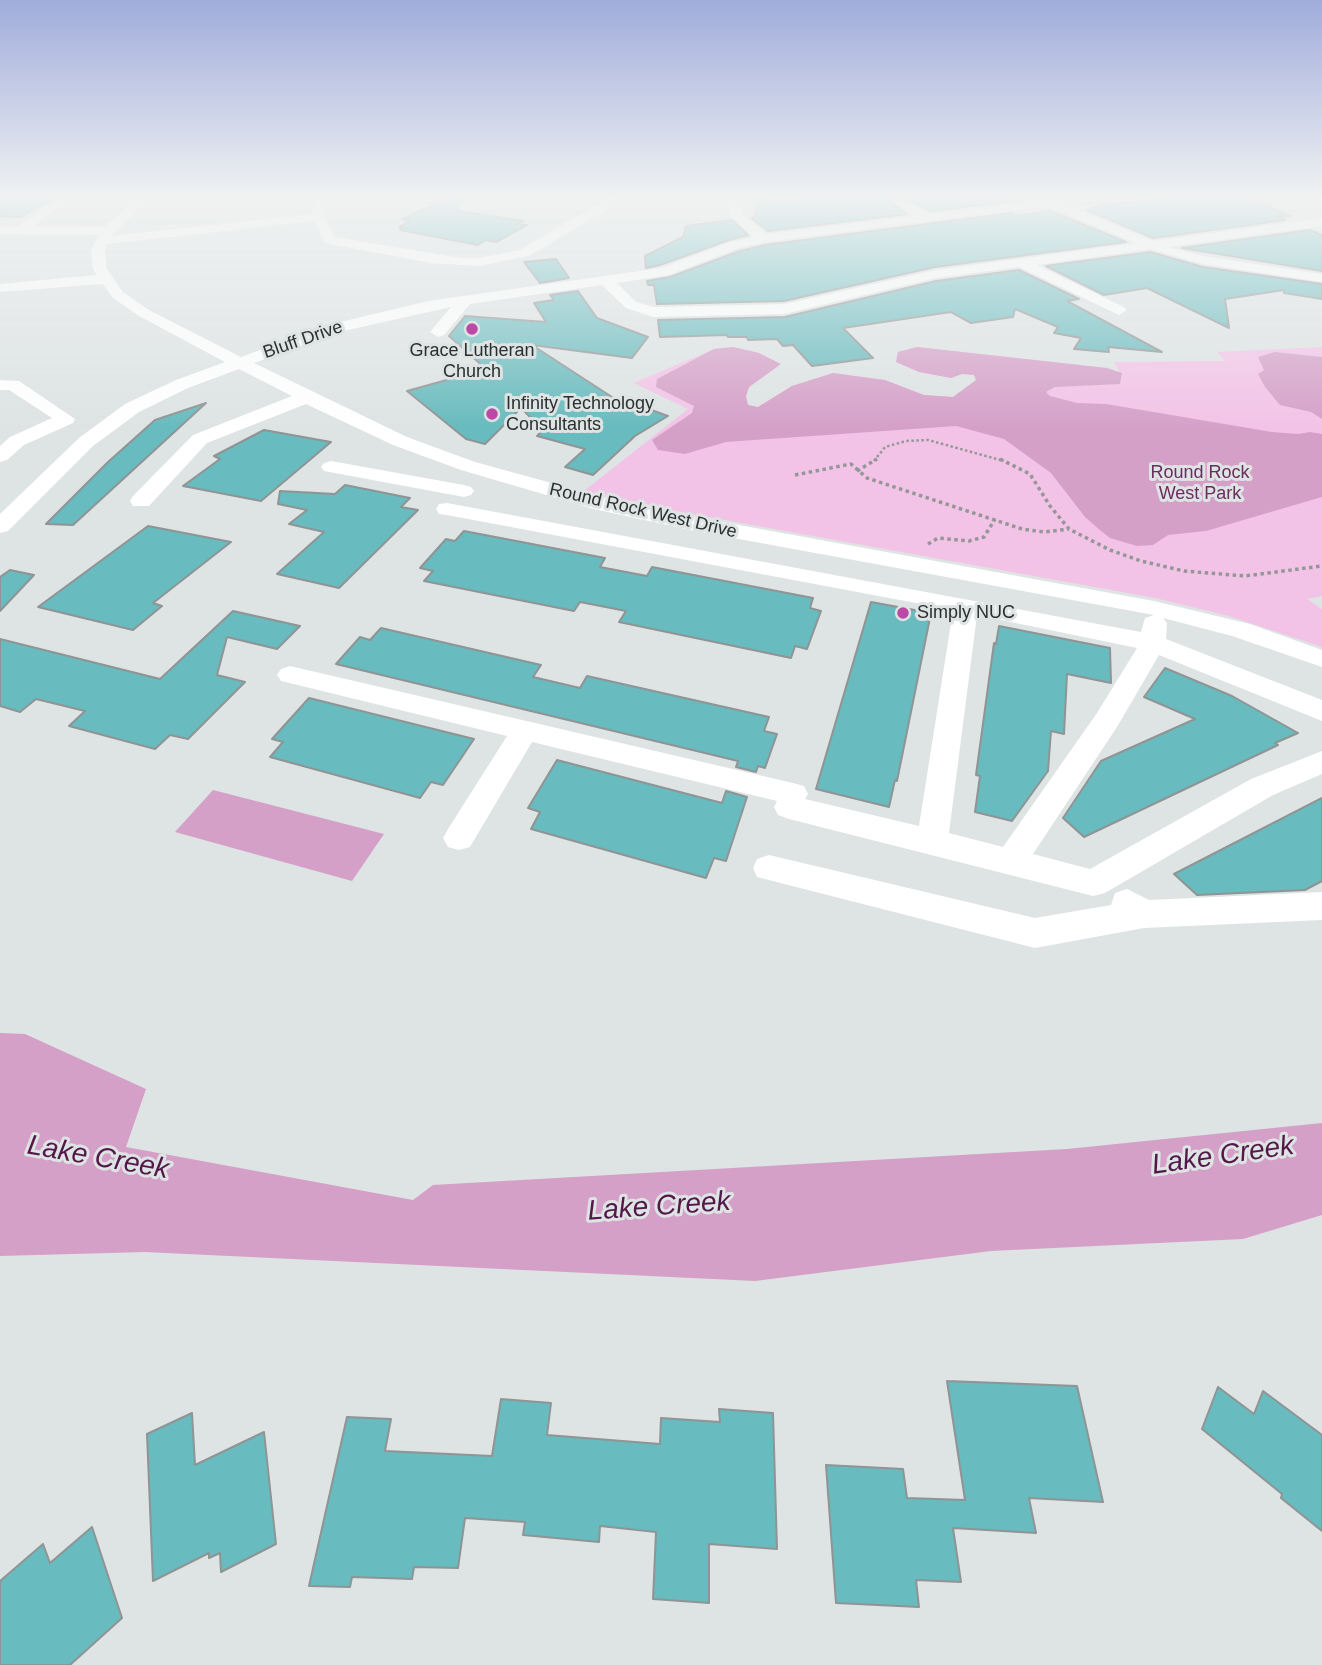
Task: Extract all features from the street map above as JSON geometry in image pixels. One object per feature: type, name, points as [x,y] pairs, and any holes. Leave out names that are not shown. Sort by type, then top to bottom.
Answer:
[{"type":"street","points":[[0,288],[105,279],[103,273]]},
{"type":"street","points":[[486,273],[509,295]]},
{"type":"street","name":"Bluff Drive","points":[[0,526],[86,442],[162,392],[334,328],[406,310],[607,282],[655,273]]},
{"type":"street","points":[[607,282],[631,305],[643,311],[764,311],[802,306],[911,279],[951,273]]},
{"type":"street","points":[[1042,273],[1119,310]]},
{"type":"street","points":[[1287,273],[1322,278]]},
{"type":"street","points":[[489,278],[490,297]]},
{"type":"street","name":"Round Rock West Drive","points":[[105,279],[134,307],[240,363],[400,441],[468,466],[602,504],[695,524],[1154,608],[1241,630],[1322,659]]},
{"type":"street","points":[[438,332],[465,301]]},
{"type":"street","points":[[0,385],[13,385],[66,419],[104,428]]},
{"type":"street","points":[[141,501],[200,439],[307,397]]},
{"type":"street","points":[[11,404],[45,405]]},
{"type":"street","points":[[0,456],[17,441],[66,419]]},
{"type":"street","points":[[331,467],[464,491]]},
{"type":"street","points":[[447,509],[966,605],[1153,643],[1322,711]]},
{"type":"street","points":[[932,841],[954,704],[966,605]]},
{"type":"street","points":[[1011,861],[1107,720],[1153,643],[1154,608]]},
{"type":"street","points":[[290,675],[526,731],[1093,883],[1144,914]]},
{"type":"street","points":[[459,838],[526,731]]},
{"type":"street","points":[[1093,883],[1262,787],[1322,762]]},
{"type":"street","points":[[769,868],[1035,933],[1144,914],[1322,906]]},
{"type":"path","points":[[857,471],[876,460],[886,447],[906,441],[928,440],[954,445],[1000,459],[1030,474],[1050,506],[1069,529],[1110,550],[1184,571],[1245,576],[1322,566]]},
{"type":"path","points":[[795,475],[851,464],[867,478],[1030,531],[1069,529]]},
{"type":"path","points":[[928,544],[938,538],[969,541],[984,537],[995,519]]},
{"type":"green space","name":"Round Rock West Park","points":[[733,347],[759,353],[781,364],[749,387],[746,396],[748,405],[758,407],[792,386],[833,373],[885,380],[924,395],[953,397],[976,380],[974,375],[962,374],[951,378],[919,372],[896,362],[898,352],[917,347],[1107,368],[1120,373],[1114,362],[1225,361],[1217,352],[1322,347],[1322,596],[1307,599],[1322,609],[1322,647],[1229,616],[1155,598],[686,513],[584,491],[688,409],[634,383],[714,349]]},
{"type":"water","points":[[733,347],[759,353],[781,364],[749,387],[746,396],[748,405],[758,407],[792,386],[833,373],[885,380],[924,395],[953,397],[976,380],[974,375],[962,374],[951,378],[919,372],[896,362],[898,352],[917,347],[1107,368],[1122,373],[1120,384],[1055,387],[1046,392],[1050,396],[1077,403],[1106,404],[1272,432],[1322,434],[1322,497],[1206,531],[1168,535],[1153,545],[1137,546],[1110,538],[1101,531],[1085,517],[1051,473],[1004,439],[956,426],[726,442],[685,454],[658,450],[652,440],[692,413],[694,406],[656,387],[657,379],[714,349]]},
{"type":"water","points":[[1275,352],[1322,357],[1322,419],[1311,412],[1280,405],[1265,387],[1258,374],[1264,370],[1258,357]]},
{"type":"water","points":[[213,790],[384,834],[352,881],[175,832]]},
{"type":"water","name":"Lake Creek","points":[[0,1033],[25,1034],[146,1089],[126,1147],[413,1200],[433,1185],[1067,1149],[1322,1123],[1322,1215],[1243,1239],[991,1251],[755,1281],[145,1252],[0,1256]]},
{"type":"building","points":[[532,273],[565,273],[569,278],[540,283]]},
{"type":"building","points":[[682,273],[910,273],[784,301],[657,304],[654,285],[648,285],[647,281]]},
{"type":"building","points":[[999,273],[1025,273],[1079,299],[1067,301],[1162,352],[1108,347],[1109,352],[1074,349],[1081,338],[1054,333],[1058,327],[1015,309],[1013,317],[971,323],[951,312],[843,328],[873,358],[812,366],[793,345],[783,346],[777,339],[748,340],[747,337],[727,335],[660,337],[658,320],[785,317],[936,281]]},
{"type":"building","points":[[1059,273],[1243,273],[1322,284],[1322,299],[1284,293],[1284,290],[1225,299],[1229,328],[1147,288],[1104,295]]},
{"type":"building","points":[[578,291],[597,318],[648,337],[632,358],[532,345],[635,412],[643,407],[668,416],[635,436],[593,475],[565,467],[585,449],[537,436],[543,430],[521,408],[485,444],[466,439],[407,391],[486,369],[449,336],[465,316],[546,322],[534,303],[554,300],[550,295]]},
{"type":"building","points":[[206,403],[73,525],[46,524],[155,420]]},
{"type":"building","points":[[264,430],[331,442],[261,501],[183,486],[220,459],[214,456]]},
{"type":"building","points":[[345,485],[410,498],[401,507],[418,510],[339,588],[277,574],[324,532],[289,524],[307,510],[278,504],[280,491],[335,494]]},
{"type":"building","points":[[148,526],[231,542],[153,603],[162,606],[133,630],[38,607]]},
{"type":"building","points":[[464,531],[605,558],[600,567],[647,576],[652,567],[813,598],[810,608],[821,611],[807,649],[795,646],[791,658],[619,622],[626,611],[580,602],[574,611],[424,581],[433,571],[420,568],[446,539],[455,541]]},
{"type":"building","points":[[10,570],[34,575],[0,611],[0,577]]},
{"type":"building","points":[[871,602],[931,613],[897,781],[895,780],[889,807],[816,789]]},
{"type":"building","points":[[233,611],[300,626],[277,649],[227,637],[217,675],[245,682],[188,739],[170,735],[155,749],[69,726],[85,711],[36,699],[20,712],[0,706],[0,639],[160,679]]},
{"type":"building","points":[[999,626],[1110,648],[1111,683],[1067,674],[1064,734],[1051,731],[1048,771],[1012,821],[975,812],[980,776],[976,775],[994,643],[996,644]]},
{"type":"building","points":[[381,628],[541,665],[533,677],[580,688],[587,676],[769,717],[764,731],[777,734],[765,768],[758,766],[756,772],[736,767],[738,761],[336,664],[360,637],[370,640]]},
{"type":"building","points":[[1165,668],[1232,696],[1298,733],[1084,837],[1063,818],[1101,761],[1195,719],[1144,697]]},
{"type":"building","points":[[309,698],[474,739],[443,785],[431,782],[420,798],[270,757],[283,742],[272,739]]},
{"type":"building","points":[[557,760],[722,803],[726,791],[747,797],[726,861],[714,858],[706,878],[531,829],[540,812],[528,808]]},
{"type":"building","points":[[1322,798],[1322,881],[1305,890],[1197,895],[1174,874]]},
{"type":"building","points":[[947,1381],[1077,1386],[1103,1502],[1029,1498],[1036,1533],[953,1528],[961,1582],[916,1580],[919,1607],[836,1603],[826,1465],[903,1469],[907,1498],[965,1500]]},
{"type":"building","points":[[1218,1387],[1254,1414],[1263,1391],[1322,1435],[1322,1531],[1281,1498],[1282,1494],[1202,1429]]},
{"type":"building","points":[[501,1399],[551,1403],[547,1435],[660,1444],[661,1418],[720,1422],[719,1409],[773,1413],[777,1549],[709,1544],[709,1603],[653,1599],[656,1532],[600,1526],[599,1542],[523,1535],[525,1522],[465,1518],[458,1568],[414,1567],[412,1579],[352,1577],[350,1587],[309,1586],[347,1417],[391,1419],[385,1451],[492,1456]]},
{"type":"building","points":[[192,1413],[195,1465],[264,1432],[276,1544],[221,1572],[220,1553],[209,1558],[209,1553],[153,1581],[147,1434]]},
{"type":"building","points":[[92,1527],[122,1618],[70,1665],[0,1665],[0,1581],[43,1544],[50,1563]]},
{"type":"place","name":"Grace Lutheran Church","points":[[472,329]]},
{"type":"place","name":"Infinity Technology Consultants","points":[[492,414]]},
{"type":"place","name":"Simply NUC","points":[[903,613]]}]
